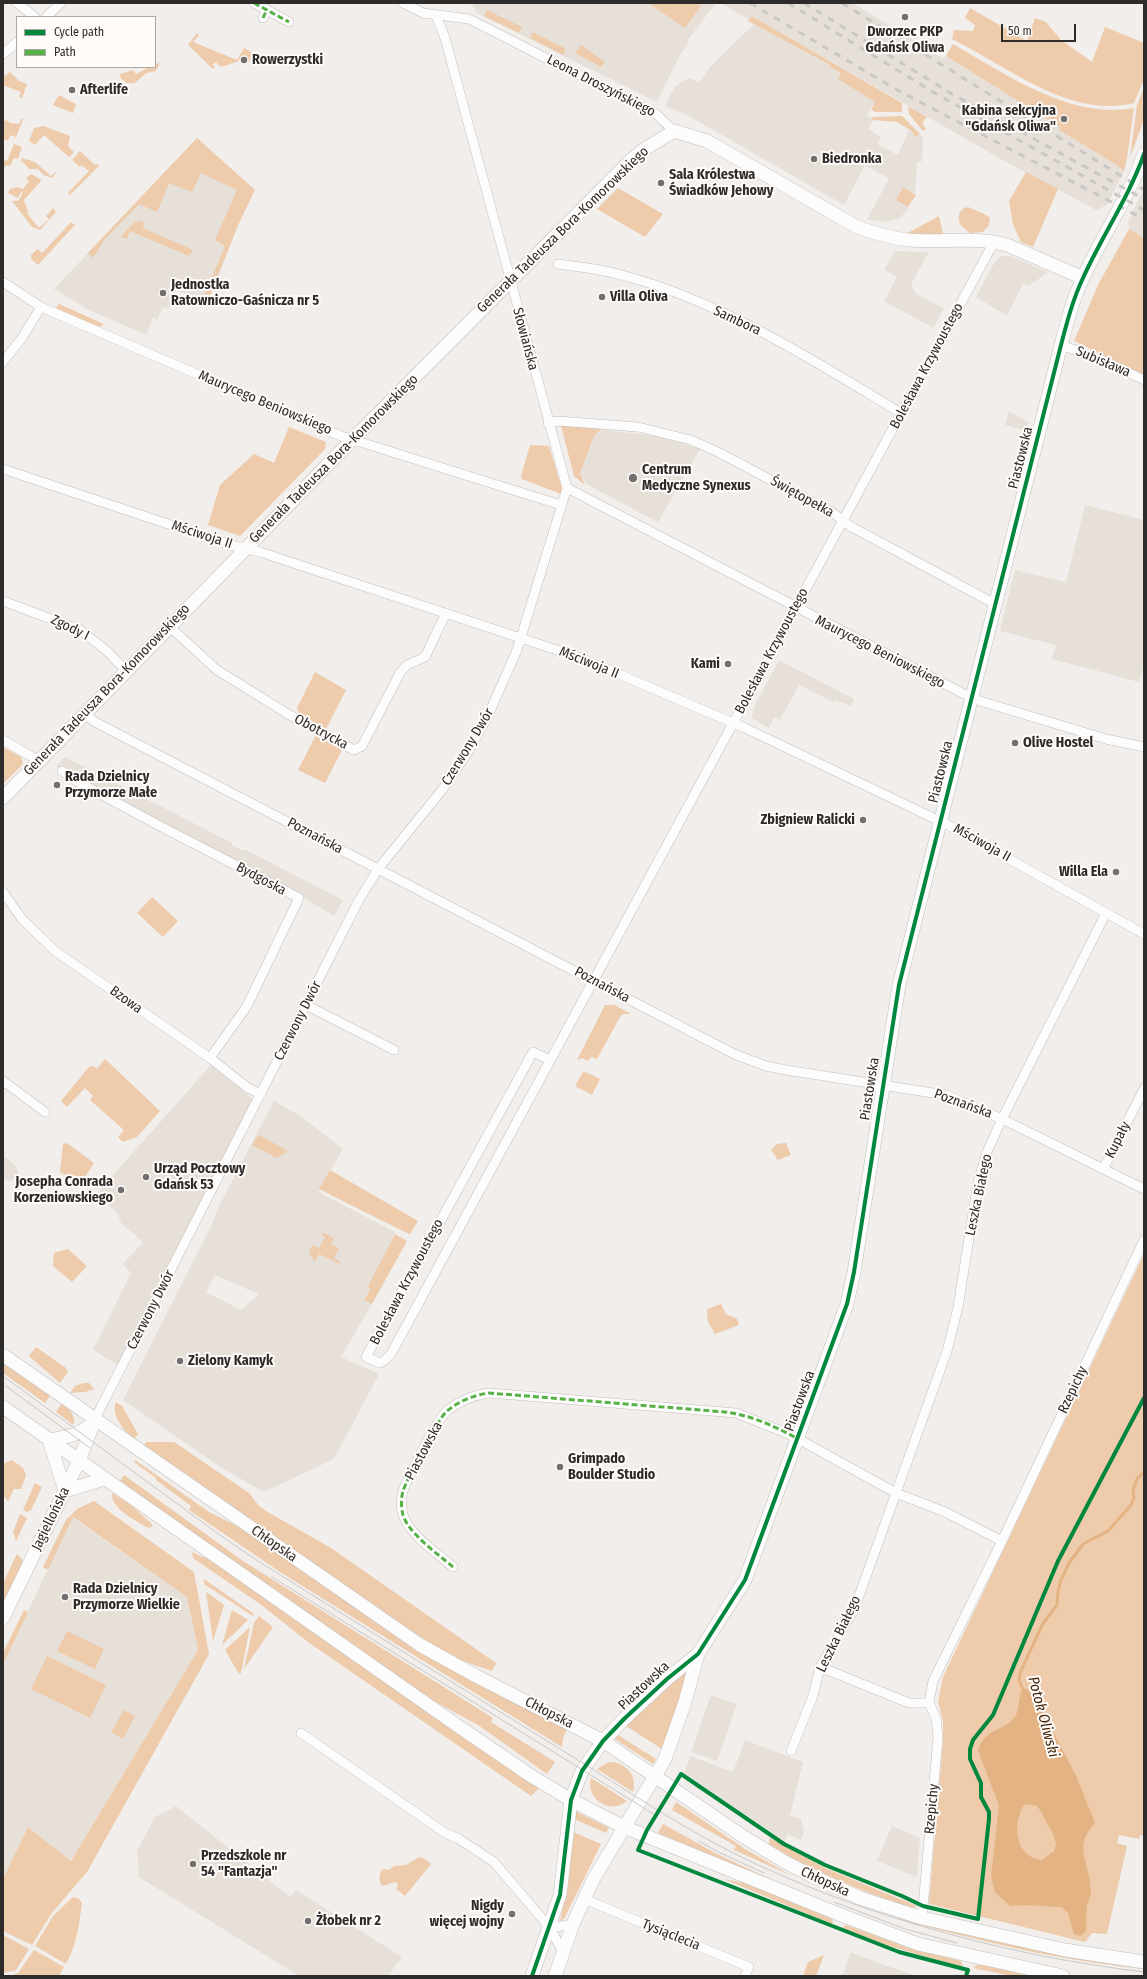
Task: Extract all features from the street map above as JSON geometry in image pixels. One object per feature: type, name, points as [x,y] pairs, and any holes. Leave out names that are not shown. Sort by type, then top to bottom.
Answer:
[{"type":"street","points":[[17,3],[34,16]]},
{"type":"street","points":[[47,16],[61,3]]},
{"type":"street","points":[[254,3],[289,22]]},
{"type":"street","name":"Leona Droszyńskiego","points":[[404,3],[423,13],[469,19],[656,114],[674,131],[707,142],[857,227],[877,234],[908,240],[950,239],[994,242],[1007,245],[1083,278]]},
{"type":"street","points":[[263,18],[267,9]]},
{"type":"street","name":"Słowiańska","points":[[436,15],[446,38],[510,282],[567,488]]},
{"type":"street","points":[[3,54],[16,43]]},
{"type":"street","name":"Generała Tadeusza Bora-Komorowskiego","points":[[3,798],[353,438],[632,160],[643,150],[674,131]]},
{"type":"street","name":"Piastowska","points":[[555,1976],[573,1924],[584,1899],[624,1827],[665,1759],[685,1702],[698,1654],[745,1580],[798,1439],[849,1295],[899,985],[1061,345],[1072,303],[1083,278],[1134,178],[1144,154]]},
{"type":"street","name":"Bolesława Krzywoustego","points":[[550,1060],[533,1052],[366,1357],[380,1362],[385,1360],[391,1354],[994,242]]},
{"type":"street","name":"Sambora","points":[[558,264],[589,268],[629,277],[680,295],[767,335],[901,413]]},
{"type":"street","name":"Maurycego Beniowskiego","points":[[3,282],[40,307],[341,436],[353,438],[561,505]]},
{"type":"street","points":[[3,362],[22,338],[40,307]]},
{"type":"street","name":"Subisława","points":[[1061,345],[1104,361],[1144,380]]},
{"type":"street","name":"Świętopełka","points":[[548,423],[558,421],[638,427],[656,430],[691,440],[720,453],[833,512],[850,526],[996,604]]},
{"type":"street","name":"Mściwoja II","points":[[3,470],[245,549],[260,552],[581,658],[733,725],[744,728],[940,821],[1144,934]]},
{"type":"street","points":[[521,638],[567,488]]},
{"type":"street","name":"Maurycego Beniowskiego","points":[[567,488],[796,608],[971,697],[1106,739],[1144,747]]},
{"type":"street","name":"Zgody I","points":[[3,601],[80,630],[107,651],[126,671]]},
{"type":"street","name":"Obotrycka","points":[[170,627],[223,674],[288,714],[354,750],[362,746],[400,673],[407,665],[425,657],[446,613]]},
{"type":"street","name":"Czerwony Dwór","points":[[95,1419],[359,900],[378,869],[442,790],[466,755],[487,718],[510,667],[521,638]]},
{"type":"street","name":"Poznańska","points":[[85,714],[95,722],[378,869],[714,1043],[755,1062],[786,1070],[946,1095],[1002,1119],[1144,1189]]},
{"type":"street","points":[[3,740],[39,761]]},
{"type":"street","name":"Bydgoska","points":[[62,771],[78,782],[145,818],[299,898],[247,1006],[210,1058]]},
{"type":"street","name":"Bzowa","points":[[3,892],[22,919],[55,951],[210,1058],[248,1088],[261,1094]]},
{"type":"street","name":"Leszka Białego","points":[[791,1751],[813,1696],[820,1667],[854,1610],[947,1351],[958,1307],[978,1182],[986,1152],[1106,913]]},
{"type":"street","points":[[306,1005],[394,1050]]},
{"type":"street","points":[[3,1081],[45,1112]]},
{"type":"street","name":"Kupały","points":[[1103,1169],[1144,1088]]},
{"type":"street","name":"Rzepichy","points":[[922,1918],[938,1738],[936,1718],[929,1703],[933,1681],[1002,1541],[1144,1240]]},
{"type":"street","name":"Chłopska","points":[[3,1355],[420,1645],[476,1676],[603,1741],[656,1775],[744,1837],[805,1873],[879,1905],[922,1918],[1065,1950],[1116,1959],[1144,1962]]},
{"type":"street","name":"Piastowska","points":[[453,1567],[411,1529],[402,1509],[403,1492],[445,1413],[479,1394],[489,1393],[736,1413],[765,1423],[798,1439]]},
{"type":"street","name":"Chłopska","points":[[3,1407],[464,1730],[570,1800],[624,1827],[854,1921],[918,1944],[1063,1976]]},
{"type":"street","points":[[95,1419],[89,1427],[80,1432],[49,1440],[65,1490],[104,1479]]},
{"type":"street","name":"Jagiellońska","points":[[3,1618],[79,1461],[95,1419]]},
{"type":"street","points":[[798,1439],[896,1493],[945,1512],[1002,1541]]},
{"type":"street","name":"Piastowska","points":[[532,1976],[550,1928],[560,1894],[570,1800],[585,1765],[603,1741],[666,1679],[698,1654]]},
{"type":"street","points":[[820,1667],[909,1703],[929,1703]]},
{"type":"street","points":[[300,1733],[445,1833],[459,1839],[494,1862],[550,1928],[563,1952]]},
{"type":"street","name":"Tysiąclecia","points":[[584,1899],[748,1967],[745,1976]]},
{"type":"street","points":[[550,1928],[573,1924]]},
{"type":"shaded area","points":[[471,3],[715,4],[687,41],[689,42],[680,55],[657,102],[477,13]]},
{"type":"shaded area","points":[[652,3],[697,3],[701,6],[685,28],[651,5]]},
{"type":"shaded area","points":[[721,3],[852,3],[944,59],[946,56],[1061,127],[1059,130],[1124,171],[1107,205],[1096,210],[999,158],[752,16],[749,20]]},
{"type":"shaded area","points":[[970,8],[1027,41],[1035,18],[1046,22],[1061,40],[1092,62],[1105,27],[1144,43],[1144,79],[1134,103],[1110,106],[1086,104],[1062,97],[1039,87],[952,39],[954,30],[973,31],[975,25],[965,18]]},
{"type":"shaded area","points":[[487,10],[522,27],[519,33],[484,16]]},
{"type":"shaded area","points":[[752,16],[902,103],[902,112],[876,112],[871,110],[875,102],[838,79],[841,73],[829,66],[830,65],[748,21]]},
{"type":"shaded area","points":[[754,24],[830,65],[841,73],[838,79],[875,102],[867,115],[874,119],[868,129],[881,137],[878,144],[898,155],[909,129],[915,137],[920,134],[923,139],[922,161],[917,163],[915,194],[903,187],[896,200],[908,207],[908,209],[899,219],[884,222],[867,219],[889,179],[865,165],[844,205],[687,115],[665,106],[674,88],[683,81],[691,78],[699,83],[710,67]]},
{"type":"shaded area","points":[[533,32],[566,49],[563,55],[530,38]]},
{"type":"shaded area","points":[[197,33],[199,35],[193,42],[237,60],[244,48],[253,53],[251,60],[246,64],[239,61],[221,67],[216,62],[212,65],[215,67],[213,69],[188,45]]},
{"type":"shaded area","points":[[953,44],[1017,81],[1039,92],[1063,101],[1086,107],[1110,110],[1134,108],[1124,171],[1059,130],[1060,127],[946,56]]},
{"type":"shaded area","points":[[581,45],[605,62],[601,67],[575,53]]},
{"type":"shaded area","points":[[160,63],[156,71],[146,73],[135,83],[127,83],[121,79],[120,74],[133,70],[136,74],[146,68],[156,68],[156,64]]},
{"type":"shaded area","points":[[10,72],[19,81],[27,84],[22,98],[19,97],[21,92],[3,85],[3,77]]},
{"type":"shaded area","points":[[1144,87],[1144,119],[1130,158],[1137,105]]},
{"type":"shaded area","points":[[59,95],[76,104],[73,113],[53,105]]},
{"type":"shaded area","points":[[908,106],[927,117],[922,123],[926,129],[923,131],[909,114]]},
{"type":"shaded area","points":[[902,116],[920,134],[915,137],[912,131],[897,122],[873,120],[872,118],[873,117]]},
{"type":"shaded area","points":[[21,119],[23,119],[16,137],[10,135],[8,141],[3,139],[3,122],[7,120],[10,123],[19,124]]},
{"type":"shaded area","points":[[43,126],[70,136],[68,146],[74,152],[69,157],[44,135],[35,145],[29,141],[34,128]]},
{"type":"shaded area","points":[[197,138],[255,190],[238,225],[208,302],[176,291],[168,309],[163,307],[157,320],[153,318],[146,335],[87,309],[54,289]]},
{"type":"shaded area","points":[[197,138],[255,190],[238,225],[210,296],[205,294],[225,246],[215,240],[237,190],[201,173],[192,192],[169,183],[157,212],[139,204],[104,240],[93,258],[88,253]]},
{"type":"shaded area","points":[[14,144],[22,147],[18,159],[14,158],[10,166],[6,165],[3,172],[3,160],[7,161]]},
{"type":"shaded area","points":[[80,151],[95,165],[97,164],[99,166],[70,195],[68,193],[89,171],[81,165],[80,167],[72,160]]},
{"type":"shaded area","points":[[22,158],[35,162],[51,176],[58,170],[52,178],[44,175],[38,169],[29,169],[21,160]]},
{"type":"shaded area","points":[[1026,172],[1058,189],[1033,247],[1021,242],[1013,224],[1009,201]]},
{"type":"shaded area","points":[[31,174],[42,180],[24,200],[27,213],[39,228],[49,219],[46,216],[53,208],[56,212],[40,230],[32,227],[12,201],[18,201],[22,195],[22,190],[18,198],[8,193],[10,189],[17,187],[23,189],[29,181],[26,178]]},
{"type":"shaded area","points":[[903,187],[916,195],[908,207],[896,200]]},
{"type":"shaded area","points":[[618,188],[663,214],[645,237],[597,209]]},
{"type":"shaded area","points":[[1144,188],[1144,238],[1129,229],[1128,222]]},
{"type":"shaded area","points":[[968,207],[990,218],[989,225],[983,232],[970,233],[961,226],[959,214],[962,210]]},
{"type":"shaded area","points":[[939,216],[943,234],[904,235]]},
{"type":"shaded area","points":[[140,221],[144,223],[143,228],[193,250],[192,254],[190,253],[189,256],[130,231],[127,239],[120,237],[135,222]]},
{"type":"shaded area","points":[[71,222],[76,226],[74,226],[38,265],[31,259],[31,255],[37,249],[42,253]]},
{"type":"shaded area","points":[[1129,229],[1144,238],[1144,375],[1074,341],[1098,285]]},
{"type":"shaded area","points":[[895,251],[929,252],[911,284],[916,294],[944,308],[933,328],[884,301],[897,277],[884,270]]},
{"type":"shaded area","points":[[1001,256],[1010,256],[1048,272],[1029,286],[1023,283],[1007,316],[976,297],[993,265]]},
{"type":"shaded area","points":[[59,304],[104,324],[99,327],[56,308]]},
{"type":"shaded area","points":[[1009,411],[1029,423],[1027,431],[1005,425]]},
{"type":"shaded area","points":[[561,426],[603,428],[594,436],[580,473],[585,485],[574,476]]},
{"type":"shaded area","points":[[289,427],[326,442],[325,449],[240,536],[208,525],[220,485],[254,454],[274,463]]},
{"type":"shaded area","name":"Centrum Medyczne Synexus","points":[[603,430],[658,436],[700,449],[658,522],[586,484],[580,473],[594,436]]},
{"type":"shaded area","points":[[530,445],[549,446],[562,489],[561,494],[522,479],[521,476]]},
{"type":"shaded area","points":[[1085,505],[1144,520],[1144,663],[1139,682],[1052,659],[1056,645],[1000,631],[1015,570],[1066,582]]},
{"type":"shaded area","points":[[779,660],[854,699],[851,706],[835,700],[833,702],[799,685],[780,720],[774,717],[769,728],[752,718],[754,707]]},
{"type":"shaded area","points":[[315,672],[346,690],[326,729],[299,714],[297,708]]},
{"type":"shaded area","points":[[316,735],[342,750],[325,783],[298,770]]},
{"type":"shaded area","points":[[3,747],[21,757],[23,764],[3,784]]},
{"type":"shaded area","points":[[65,757],[232,843],[232,845],[241,850],[246,850],[343,900],[334,916],[301,896],[136,811],[56,766]]},
{"type":"shaded area","points":[[152,897],[178,921],[163,937],[137,913]]},
{"type":"shaded area","points":[[605,1005],[614,1005],[631,1014],[623,1014],[620,1017],[597,1059],[591,1057],[588,1061],[582,1058],[577,1060]]},
{"type":"shaded area","points":[[105,1059],[160,1111],[137,1137],[123,1142],[118,1137],[124,1130],[90,1100],[93,1096],[85,1088],[67,1107],[61,1101],[89,1067],[93,1066],[97,1069]]},
{"type":"shaded area","points":[[211,1065],[253,1099],[118,1365],[93,1350],[131,1273],[123,1264],[143,1242],[121,1223],[118,1214],[97,1193]]},
{"type":"shaded area","points":[[583,1072],[600,1079],[592,1095],[575,1086]]},
{"type":"shaded area","points":[[274,1101],[302,1117],[343,1149],[318,1192],[395,1232],[364,1300],[372,1304],[341,1357],[379,1374],[334,1459],[264,1492],[222,1468],[123,1400],[212,1224],[218,1208]],"holes":[[[215,1275],[258,1295],[241,1310],[206,1292]]]},
{"type":"shaded area","points":[[258,1135],[288,1151],[277,1158],[252,1145]]},
{"type":"shaded area","points":[[67,1143],[94,1163],[85,1177],[62,1174],[60,1171],[63,1144]]},
{"type":"shaded area","points":[[786,1143],[791,1155],[778,1160],[771,1150],[777,1144]]},
{"type":"shaded area","points":[[3,1156],[14,1164],[18,1171],[18,1176],[9,1181],[3,1177]]},
{"type":"shaded area","points":[[330,1170],[418,1221],[410,1234],[319,1189]]},
{"type":"shaded area","points":[[324,1233],[334,1238],[331,1244],[339,1249],[334,1258],[341,1262],[340,1264],[319,1254],[315,1261],[309,1254],[312,1245],[319,1248],[325,1237],[320,1234]]},
{"type":"shaded area","points":[[395,1234],[407,1241],[372,1304],[364,1300],[370,1289],[368,1286]]},
{"type":"shaded area","points":[[68,1249],[87,1266],[72,1282],[53,1266],[54,1253]]},
{"type":"shaded area","points":[[1144,1254],[1144,1836],[1140,1835],[1139,1839],[1119,1835],[1117,1843],[1127,1846],[1107,1934],[1092,1933],[1085,1942],[929,1904],[943,1742],[943,1721],[938,1702],[943,1677]]},
{"type":"shaded area","points":[[721,1304],[726,1314],[737,1319],[739,1325],[715,1334],[708,1322],[707,1309]]},
{"type":"shaded area","points":[[36,1347],[66,1368],[68,1372],[60,1383],[29,1356]]},
{"type":"shaded area","points":[[3,1363],[50,1396],[45,1403],[3,1373]]},
{"type":"shaded area","points":[[89,1383],[94,1389],[85,1392],[70,1393],[75,1386]]},
{"type":"shaded area","points":[[116,1402],[122,1406],[138,1434],[134,1439],[119,1422],[115,1412]]},
{"type":"shaded area","points":[[62,1403],[70,1410],[73,1416],[73,1425],[56,1412]]},
{"type":"shaded area","points":[[146,1442],[174,1442],[249,1493],[259,1506],[266,1511],[331,1548],[496,1663],[492,1671],[454,1658],[399,1623],[144,1445]]},
{"type":"shaded area","points":[[12,1460],[23,1468],[26,1475],[21,1489],[14,1489],[8,1501],[3,1495],[3,1464]]},
{"type":"shaded area","points":[[135,1460],[209,1512],[241,1528],[416,1649],[567,1729],[563,1738],[562,1747],[280,1572],[189,1510],[191,1506],[134,1462]]},
{"type":"shaded area","points":[[124,1475],[243,1561],[493,1718],[491,1722],[555,1762],[547,1774],[478,1725],[432,1700],[386,1669],[120,1481]]},
{"type":"shaded area","points":[[35,1483],[42,1487],[31,1510],[27,1512],[23,1510]]},
{"type":"shaded area","points":[[112,1493],[131,1505],[153,1525],[150,1528],[146,1527],[124,1513],[115,1504]]},
{"type":"shaded area","points":[[94,1501],[194,1572],[209,1654],[87,1872],[51,1914],[32,1945],[3,1931],[3,1879],[28,1827],[71,1861],[198,1650],[187,1597],[73,1517],[48,1570],[43,1567],[67,1518],[77,1509]]},
{"type":"shaded area","points":[[20,1514],[27,1518],[16,1541],[13,1532]]},
{"type":"shaded area","points":[[72,1517],[187,1597],[198,1650],[71,1861],[28,1827],[3,1879],[3,1665]]},
{"type":"shaded area","points":[[192,1552],[214,1562],[539,1788],[531,1796],[308,1642],[260,1604],[193,1558]]},
{"type":"shaded area","points":[[17,1554],[22,1559],[22,1563],[3,1603],[3,1583]]},
{"type":"shaded area","points":[[204,1579],[254,1614],[253,1616],[204,1584]]},
{"type":"shaded area","points":[[206,1592],[224,1605],[213,1641]]},
{"type":"shaded area","points":[[24,1610],[28,1612],[3,1665],[3,1653]]},
{"type":"shaded area","points":[[232,1610],[248,1620],[222,1645]]},
{"type":"shaded area","points":[[259,1616],[273,1627],[244,1669],[254,1623]]},
{"type":"shaded area","points":[[250,1627],[241,1673],[239,1674],[225,1650]]},
{"type":"shaded area","points":[[67,1631],[104,1649],[95,1669],[57,1651]]},
{"type":"shaded area","points":[[47,1656],[106,1685],[90,1718],[31,1689]]},
{"type":"shaded area","points":[[691,1665],[662,1749],[626,1726]]},
{"type":"shaded area","points":[[711,1695],[737,1704],[717,1761],[691,1752]]},
{"type":"shaded area","points":[[124,1710],[135,1716],[123,1739],[111,1732]]},
{"type":"shaded area","points":[[618,1735],[656,1759],[653,1764],[615,1739]]},
{"type":"shaded area","points":[[745,1740],[803,1762],[790,1816],[801,1819],[804,1832],[801,1840],[787,1834],[785,1841],[684,1773],[690,1756],[733,1772]]},
{"type":"shaded area","points":[[609,1762],[620,1764],[629,1771],[634,1780],[633,1792],[597,1769]]},
{"type":"shaded area","points":[[591,1778],[627,1801],[621,1805],[614,1806],[601,1803],[592,1792],[590,1786]]},
{"type":"shaded area","points":[[676,1802],[745,1849],[792,1876],[734,1850],[736,1846],[672,1810]]},
{"type":"shaded area","points":[[176,1806],[290,1897],[296,1890],[402,1957],[388,1976],[299,1976],[139,1877],[137,1851],[155,1817]]},
{"type":"shaded area","points":[[575,1811],[609,1828],[606,1833],[574,1819]]},
{"type":"shaded area","points":[[663,1824],[717,1854],[789,1888],[658,1833]]},
{"type":"shaded area","points":[[892,1826],[920,1838],[917,1877],[877,1861]]},
{"type":"shaded area","points":[[573,1832],[601,1844],[565,1917],[560,1922],[569,1878]]},
{"type":"shaded area","points":[[770,1838],[825,1868],[917,1906],[913,1908],[894,1902],[856,1888],[820,1872],[768,1845]]},
{"type":"shaded area","points":[[419,1857],[425,1859],[431,1864],[405,1896],[396,1889],[398,1886],[396,1882],[382,1886],[380,1882],[380,1873],[383,1869],[389,1870],[394,1866],[406,1865]]},
{"type":"shaded area","points":[[724,1879],[748,1884],[831,1918],[833,1922],[832,1924]]},
{"type":"shaded area","points":[[73,1897],[78,1898],[82,1903],[79,1927],[70,1957],[66,1964],[35,1946],[53,1916]]},
{"type":"shaded area","points":[[896,1916],[1071,1957],[1144,1969],[1065,1958],[1013,1948],[904,1921]]},
{"type":"shaded area","points":[[846,1925],[904,1946],[961,1961],[963,1967],[889,1946],[841,1928]]},
{"type":"shaded area","points":[[3,1935],[29,1949],[16,1970],[3,1973]]},
{"type":"shaded area","points":[[34,1950],[64,1967],[59,1976],[10,1976],[18,1973]]},
{"type":"shaded area","points":[[851,1952],[884,1965],[917,1976],[842,1976]]},
{"type":"shaded area","points":[[824,1955],[816,1976],[803,1976],[808,1962]]},
{"type":"shaded area","points":[[977,1965],[985,1965],[1034,1976],[1012,1976],[973,1968]]},
{"type":"water","points":[[1023,1689],[1027,1689],[1042,1710],[1077,1778],[1095,1823],[1088,1832],[1083,1847],[1090,1881],[1091,1895],[1087,1906],[1086,1931],[1081,1936],[1074,1934],[1068,1913],[1062,1907],[1025,1905],[1010,1906],[995,1892],[991,1876],[999,1805],[978,1751],[981,1743],[989,1734],[1009,1723],[1014,1718],[1018,1711],[1021,1692]],"holes":[[[1027,1804],[1037,1806],[1054,1836],[1056,1845],[1054,1851],[1042,1860],[1033,1858],[1026,1853],[1021,1847],[1017,1830],[1020,1813],[1024,1805]]]},
{"type":"waterway","name":"Potok Oliwski","points":[[1024,1692],[1019,1680],[1020,1673],[1042,1625],[1057,1605],[1058,1591],[1061,1580],[1069,1563],[1083,1544],[1108,1531],[1131,1505],[1134,1498],[1133,1490],[1137,1479],[1144,1472]]},
{"type":"tram line","points":[[3,1376],[224,1538],[258,1561],[660,1812],[708,1840],[758,1865],[804,1885],[852,1903],[947,1934],[1045,1956],[1144,1972]]},
{"type":"tram line","points":[[6,1386],[90,1448]]},
{"type":"tram line","points":[[272,1577],[655,1815]]},
{"type":"tram line","points":[[699,1841],[718,1852],[764,1873]]},
{"type":"tram line","points":[[834,1902],[905,1929],[957,1943]]},
{"type":"railway","points":[[750,3],[899,91],[1144,219]]},
{"type":"railway","points":[[788,3],[933,92],[1144,210]]},
{"type":"railway","points":[[804,3],[952,94],[1144,199]]},
{"type":"railway","points":[[842,3],[1144,190]]},
{"type":"marked path","points":[[254,3],[289,22]]},
{"type":"marked path","points":[[263,18],[267,9]]},
{"type":"marked path","points":[[453,1567],[411,1529],[403,1515],[402,1497],[406,1483],[416,1462],[440,1419],[449,1409],[471,1397],[489,1393],[734,1413],[762,1422],[798,1439]]},
{"type":"cycle path","points":[[532,1976],[560,1895],[571,1800],[582,1771],[603,1741],[624,1719],[667,1679],[698,1654],[745,1580],[847,1304],[854,1272],[899,985],[1061,345],[1070,311],[1079,286],[1090,262],[1131,186],[1144,154]]},
{"type":"cycle path","points":[[966,1976],[968,1970],[899,1952],[638,1850],[647,1830],[681,1774],[784,1844],[825,1865],[923,1906],[978,1919],[989,1812],[981,1797],[981,1783],[970,1759],[970,1749],[973,1740],[993,1715],[1058,1561],[1144,1398]]},
{"type":"place","name":"Dworzec PKP Gdańsk Oliwa","points":[[905,17]]},
{"type":"place","name":"Rowerzystki","points":[[244,60]]},
{"type":"place","name":"Afterlife","points":[[72,90]]},
{"type":"place","name":"Kabina sekcyjna \"Gdańsk Oliwa\"","points":[[1064,119]]},
{"type":"place","name":"Biedronka","points":[[814,159]]},
{"type":"place","name":"Sala Królestwa Świadków Jehowy","points":[[661,183]]},
{"type":"place","name":"Jednostka Ratowniczo-Gaśnicza nr 5","points":[[163,293]]},
{"type":"place","name":"Villa Oliva","points":[[602,297]]},
{"type":"place","name":"Centrum Medyczne Synexus","points":[[633,478]]},
{"type":"place","name":"Kami","points":[[728,664]]},
{"type":"place","name":"Olive Hostel","points":[[1015,743]]},
{"type":"place","name":"Rada Dzielnicy Przymorze Małe","points":[[57,785]]},
{"type":"place","name":"Zbigniew Ralicki","points":[[863,820]]},
{"type":"place","name":"Willa Ela","points":[[1116,872]]},
{"type":"place","name":"Urząd Pocztowy Gdańsk 53","points":[[146,1177]]},
{"type":"place","name":"Josepha Conrada Korzeniowskiego","points":[[121,1190]]},
{"type":"place","name":"Zielony Kamyk","points":[[180,1361]]},
{"type":"place","name":"Grimpado Boulder Studio","points":[[560,1467]]},
{"type":"place","name":"Rada Dzielnicy Przymorze Wielkie","points":[[65,1597]]},
{"type":"place","name":"Przedszkole nr 54 \"Fantazja\"","points":[[193,1864]]},
{"type":"place","name":"Nigdy więcej wojny","points":[[512,1914]]},
{"type":"place","name":"Żłobek nr 2","points":[[308,1921]]}]
